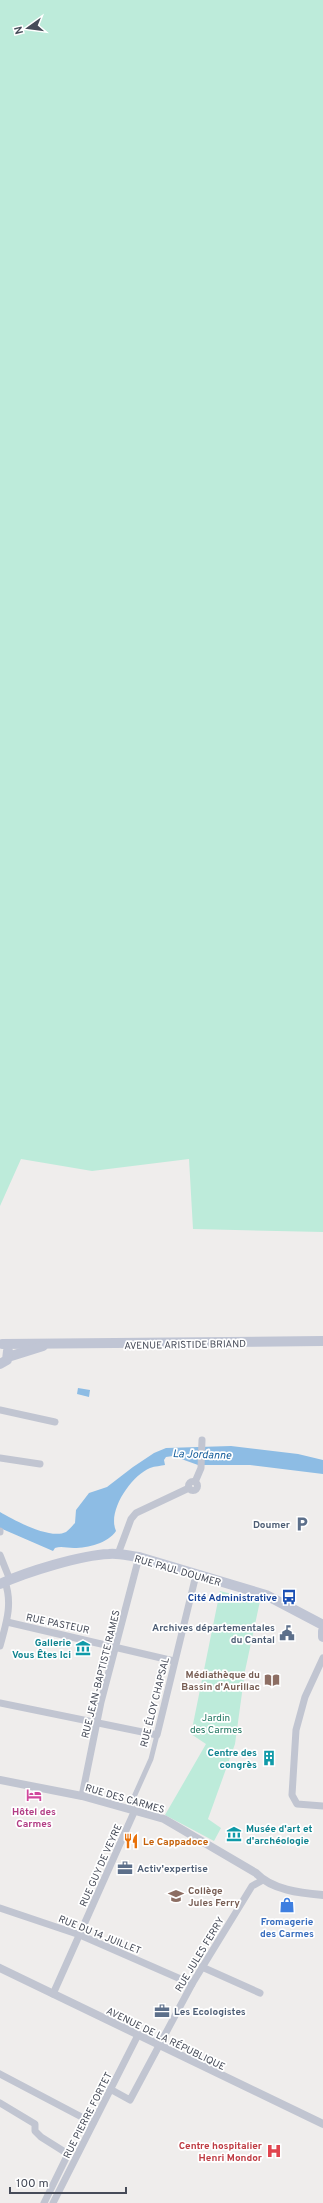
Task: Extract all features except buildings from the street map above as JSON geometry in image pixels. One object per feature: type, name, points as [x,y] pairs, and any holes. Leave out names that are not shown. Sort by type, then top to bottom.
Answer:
[{"type":"main road","name":"AVENUE ARISTIDE BRIAND","points":[[1,1344],[32,1343],[47,1345],[323,1341]]},
{"type":"main road","points":[[1,1344],[8,1350],[3,1362]]},
{"type":"main road","name":"AVENUE ARISTIDE BRIAND","points":[[3,1362],[47,1345]]},
{"type":"main road","name":"RUE PAUL DOUMER","points":[[4,1582],[89,1557],[118,1554],[139,1557],[266,1595],[323,1625]]},
{"type":"main road","points":[[323,1632],[323,1637]]},
{"type":"street","points":[[0,1410],[54,1422]]},
{"type":"street","points":[[118,1554],[131,1519],[136,1513],[189,1488],[190,1483],[195,1482],[201,1468],[202,1440]]},
{"type":"street","points":[[0,1458],[40,1464]]},
{"type":"street","points":[[0,1555],[9,1605],[7,1622],[0,1646]]},
{"type":"street","name":"RUE JEAN-BAPTISTE RAMES","points":[[82,1796],[97,1722],[139,1557]]},
{"type":"street","name":"RUE ÉLOY CHAPSAL","points":[[132,1809],[151,1759],[196,1575]]},
{"type":"street","name":"RUE PASTEUR","points":[[7,1622],[116,1646],[174,1661]]},
{"type":"street","points":[[322,1806],[297,1804],[292,1795],[298,1720],[305,1697],[323,1658]]},
{"type":"street","points":[[0,1703],[157,1735]]},
{"type":"street","name":"RUE DES CARMES","points":[[0,1780],[82,1796],[164,1819],[256,1873],[263,1880],[296,1893],[323,1895]]},
{"type":"street","name":"RUE GUY DE VEYRE","points":[[53,1994],[80,1935],[132,1809]]},
{"type":"street","name":"RUE JULES FERRY","points":[[110,2089],[130,2100],[202,1967],[252,1886],[263,1880]]},
{"type":"street","name":"RUE DU 14 JUILLET","points":[[0,1908],[80,1935],[192,1984]]},
{"type":"street","points":[[202,1967],[260,1994]]},
{"type":"street","name":"AVENUE DE LA RÉPUBLIQUE","points":[[0,1968],[158,2046],[323,2124]]},
{"type":"street","name":"RUE PIERRE FORTET","points":[[54,2203],[138,2035]]},
{"type":"street","points":[[0,2074],[93,2123]]},
{"type":"street","points":[[0,2103],[30,2119],[35,2124],[35,2130],[41,2137],[68,2154],[44,2203]]},
{"type":"green space","points":[[0,0],[323,0],[323,1232],[193,1229],[189,1159],[92,1171],[21,1159],[0,1206]]},
{"type":"green space","name":"Jardin des Carmes","points":[[220,1591],[260,1601],[245,1671],[235,1744],[208,1819],[221,1828],[214,1841],[165,1815],[206,1744],[191,1734]]},
{"type":"water","points":[[78,1388],[90,1390],[89,1397],[77,1394]]},
{"type":"water","name":"La Jordanne","points":[[231,1446],[298,1454],[323,1460],[323,1474],[250,1465],[198,1465],[173,1456],[166,1457],[164,1460],[165,1465],[152,1467],[143,1472],[135,1478],[122,1495],[115,1514],[114,1523],[116,1531],[103,1542],[85,1547],[57,1547],[53,1551],[0,1528],[0,1512],[32,1528],[59,1534],[66,1532],[75,1523],[76,1510],[89,1493],[107,1487],[154,1453],[166,1448]]},
{"type":"place","name":"Doumer","points":[[302,1524]]},
{"type":"place","name":"Cité Administrative","points":[[289,1597]]},
{"type":"place","name":"Archives départementales du Cantal","points":[[287,1633]]},
{"type":"place","name":"Gallerie Vous Êtes Ici","points":[[83,1648]]},
{"type":"place","name":"Médiathèque du Bassin d'Aurillac","points":[[272,1680]]},
{"type":"place","name":"Centre des congrès","points":[[269,1758]]},
{"type":"place","name":"Hôtel des Carmes","points":[[34,1795]]},
{"type":"place","name":"Musée d'art et d'archéologie","points":[[234,1834]]},
{"type":"place","name":"Le Cappadoce","points":[[131,1841]]},
{"type":"place","name":"Activ'expertise","points":[[125,1868]]},
{"type":"place","name":"Collège Jules Ferry","points":[[176,1896]]},
{"type":"place","name":"Fromagerie des Carmes","points":[[287,1905]]},
{"type":"place","name":"Les Ecologistes","points":[[162,2011]]},
{"type":"place","name":"Centre hospitalier Henri Mondor","points":[[274,2151]]}]
